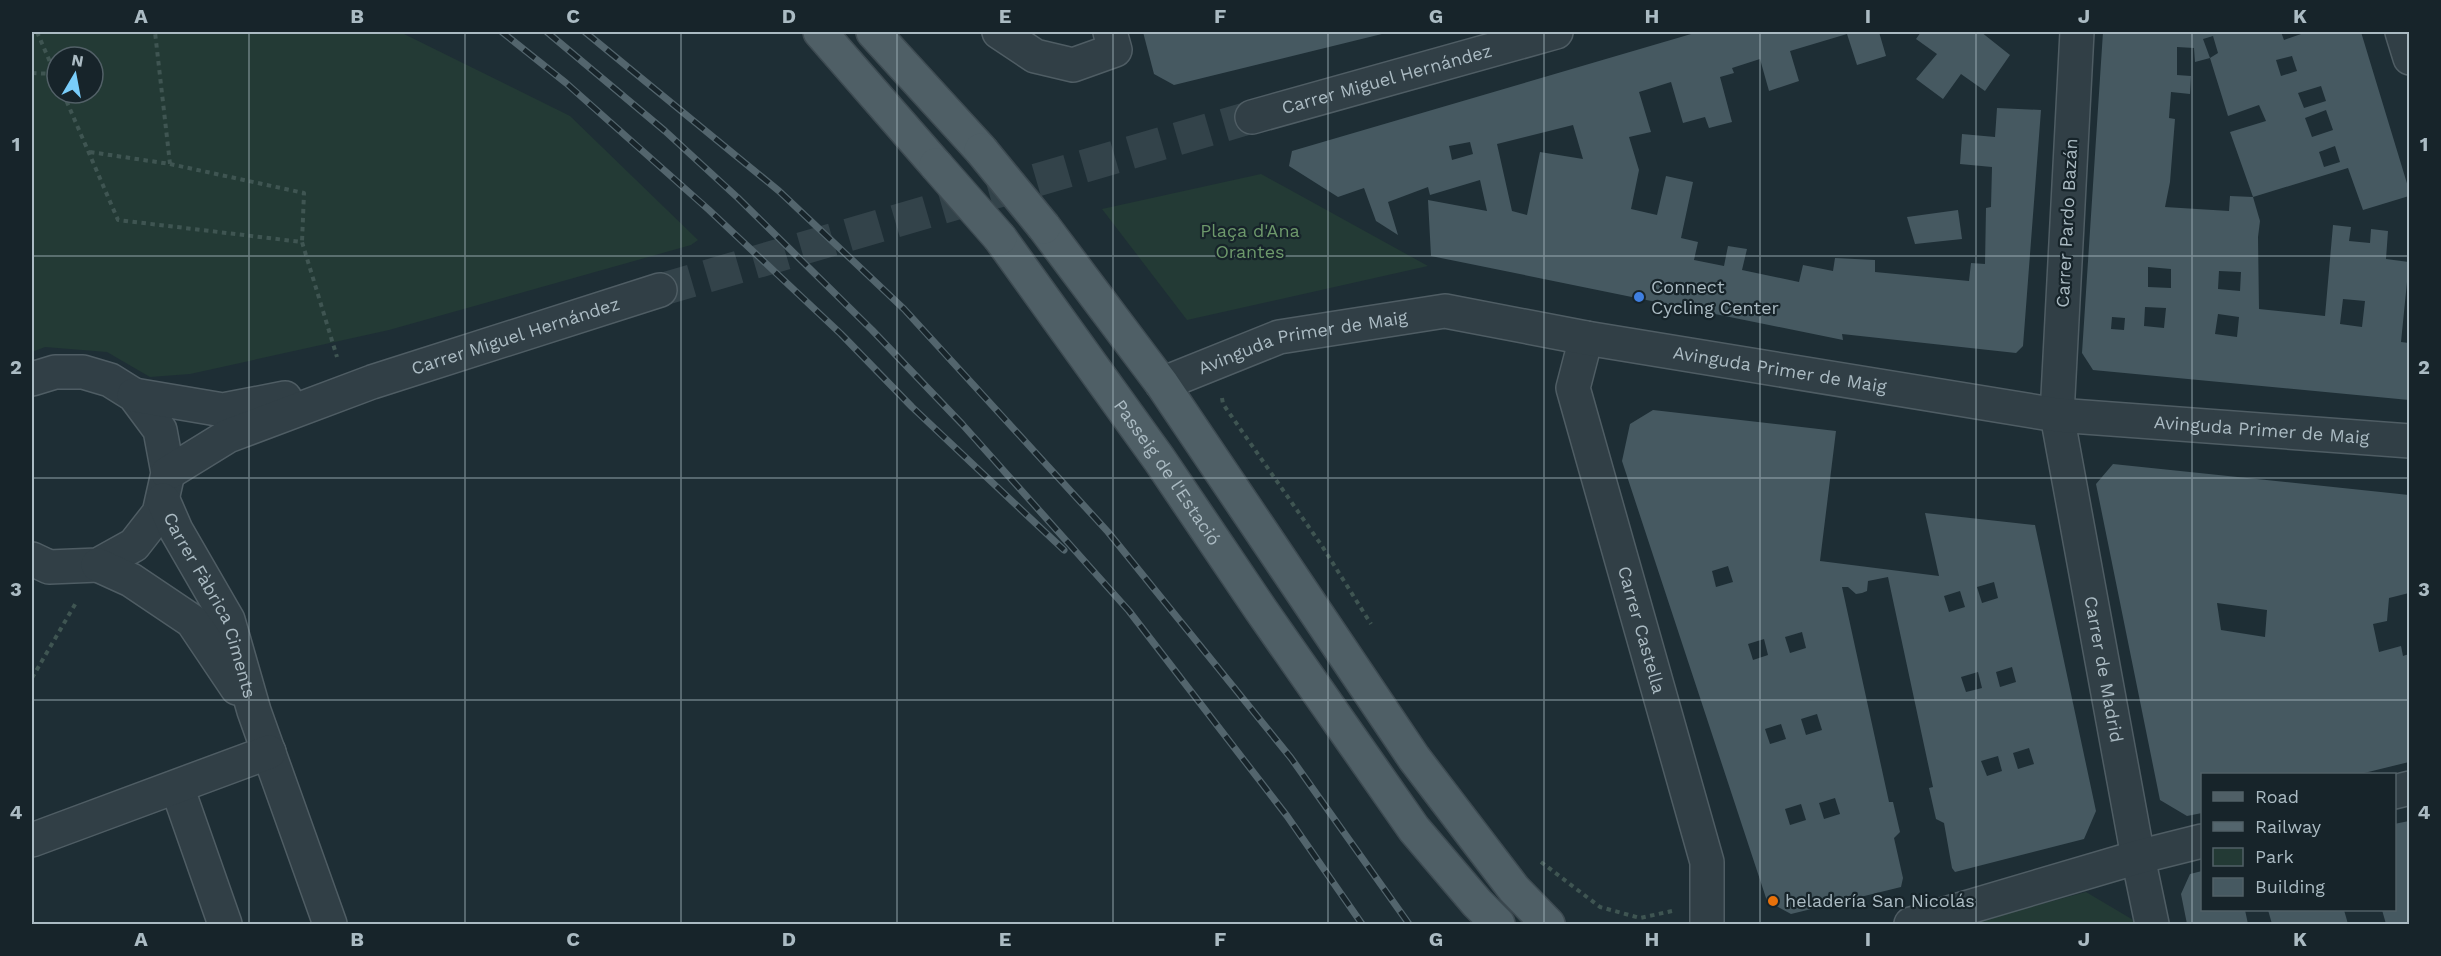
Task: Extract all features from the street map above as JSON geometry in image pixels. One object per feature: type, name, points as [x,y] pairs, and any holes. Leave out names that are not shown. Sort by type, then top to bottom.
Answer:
[{"type":"main road","name":"Passeig de l'Estació","points":[[820,32],[1000,238],[1160,459],[1261,610],[1414,828],[1477,903],[1498,924]]},
{"type":"main road","points":[[873,32],[981,150],[1044,227],[1162,384],[1414,758],[1514,889],[1548,924]]},
{"type":"street","points":[[999,32],[1035,56],[1073,65],[1115,50],[1110,32]]},
{"type":"street","name":"Carrer Miguel Hernández","points":[[1252,117],[1556,32]]},
{"type":"street","name":"Carrer Pardo Bazán","points":[[2057,415],[2077,32]]},
{"type":"street","points":[[2402,32],[2409,58]]},
{"type":"street","name":"Carrer Miguel Hernández","points":[[166,487],[228,436],[359,384],[660,290]]},
{"type":"street","name":"Avinguda Primer de Maig","points":[[1162,384],[1278,337],[1444,311],[1586,338],[2057,415],[2409,441]]},
{"type":"street","name":"Carrer Castella","points":[[1586,338],[1573,388],[1707,862],[1707,924]]},
{"type":"street","points":[[32,379],[55,372],[83,372],[110,380],[134,395]]},
{"type":"street","name":"Carrer Miguel Hernández","points":[[134,395],[223,410],[359,384]]},
{"type":"street","name":"Carrer Fàbrica Ciments","points":[[134,395],[160,430],[166,487],[176,530],[228,620],[254,711],[330,924]]},
{"type":"street","name":"Carrer de Madrid","points":[[2057,415],[2152,924]]},
{"type":"street","points":[[32,559],[49,567],[98,565],[134,545],[159,513],[166,487]]},
{"type":"street","name":"Carrer Fàbrica Ciments","points":[[98,565],[131,580],[192,621],[254,711]]},
{"type":"street","points":[[32,840],[269,752]]},
{"type":"street","points":[[177,787],[225,924]]},
{"type":"street","points":[[1911,924],[2138,857],[2201,841]]},
{"type":"path","points":[[37,32],[45,51]]},
{"type":"path","points":[[155,32],[170,164]]},
{"type":"path","points":[[68,105],[118,220],[302,242]]},
{"type":"path","points":[[89,152],[170,164],[304,193],[302,242],[359,384]]},
{"type":"path","points":[[32,678],[98,565]]},
{"type":"green space","points":[[32,32],[400,32],[570,116],[698,240],[691,245],[389,330],[190,374],[150,377],[107,352],[45,347],[32,352]]},
{"type":"green space","name":"Plaça d'Ana Orantes","points":[[1261,174],[1428,266],[1187,320],[1102,209]]},
{"type":"green space","points":[[2086,892],[2140,924],[1967,924]]},
{"type":"building","points":[[1143,32],[1390,32],[1174,85],[1154,74]]},
{"type":"building","points":[[1698,32],[1879,32],[1886,56],[1857,65],[1847,34],[1790,51],[1799,81],[1769,91],[1760,59],[1732,68],[1734,73],[1720,77],[1732,122],[1709,128],[1705,117],[1683,123],[1671,82],[1639,92],[1651,132],[1629,137],[1639,170],[1631,209],[1657,215],[1666,176],[1693,182],[1681,238],[1698,242],[1694,260],[1724,266],[1728,246],[1747,249],[1742,270],[1799,282],[1803,265],[1833,271],[1835,258],[1875,260],[1875,272],[1969,281],[1971,263],[1985,264],[1986,208],[1991,207],[1992,167],[1960,164],[1962,134],[1995,137],[1997,108],[2041,110],[2023,346],[2016,353],[1842,334],[1843,340],[1431,256],[1428,200],[1487,211],[1480,180],[1430,195],[1428,187],[1388,202],[1398,235],[1376,221],[1364,188],[1338,197],[1289,166],[1292,151]],"holes":[[[1573,125],[1583,159],[1540,152],[1527,215],[1512,211],[1497,144]],[[1470,142],[1473,154],[1452,160],[1449,146]]]},
{"type":"building","points":[[1921,32],[1981,32],[2010,55],[1985,91],[1961,74],[1943,99],[1916,79],[1937,54],[1916,39]]},
{"type":"building","points":[[2103,32],[2281,32],[2284,40],[2303,32],[2361,32],[2409,196],[2363,210],[2348,168],[2253,197],[2260,221],[2258,237],[2259,309],[2325,316],[2333,225],[2351,227],[2349,241],[2370,243],[2371,229],[2388,231],[2386,259],[2409,262],[2401,342],[2409,343],[2409,400],[2093,370],[2082,353]],"holes":[[[2213,36],[2218,53],[2210,58],[2203,39]],[[2177,47],[2194,48],[2195,62],[2210,58],[2228,116],[2259,105],[2266,121],[2230,132],[2253,197],[2230,196],[2229,211],[2165,207],[2170,182],[2175,119],[2169,118],[2171,92],[2190,94],[2191,76],[2177,75]],[[2292,56],[2297,71],[2281,76],[2276,60]],[[2321,86],[2326,101],[2304,108],[2298,93]],[[2326,110],[2333,130],[2312,137],[2305,118]],[[2335,146],[2340,162],[2324,167],[2319,152]],[[2148,267],[2171,269],[2171,288],[2148,287]],[[2219,271],[2241,272],[2240,291],[2218,289]],[[2343,299],[2365,301],[2362,327],[2340,324]],[[2145,307],[2166,308],[2164,328],[2144,326]],[[2218,314],[2239,317],[2237,337],[2215,334]],[[2112,317],[2125,318],[2124,330],[2111,329]]]},
{"type":"building","points":[[1958,210],[1962,239],[1915,244],[1907,217]]},
{"type":"building","points":[[1653,410],[1836,431],[1820,561],[1939,576],[1925,513],[2035,525],[2096,811],[2084,839],[1955,872],[1952,868],[1944,823],[1936,819],[1929,788],[1933,787],[1888,577],[1868,581],[1867,591],[1862,593],[1856,594],[1848,587],[1842,587],[1889,802],[1893,802],[1900,832],[1894,838],[1903,878],[1901,887],[1791,914],[1767,901],[1622,461],[1630,424]],"holes":[[[1728,566],[1733,582],[1716,587],[1712,571]],[[1994,582],[1998,598],[1982,603],[1977,587]],[[1960,591],[1965,607],[1949,612],[1944,596]],[[1802,632],[1806,648],[1790,653],[1785,637]],[[1764,639],[1768,655],[1753,660],[1748,644]],[[2012,667],[2016,682],[2000,687],[1996,672]],[[1978,672],[1982,688],[1966,692],[1961,677]],[[1817,714],[1822,730],[1806,735],[1801,719]],[[1781,724],[1786,739],[1770,744],[1765,729]],[[2029,748],[2034,764],[2018,769],[2013,753]],[[1998,756],[2002,771],[1987,776],[1981,761]],[[1835,798],[1840,814],[1824,819],[1819,803]],[[1801,804],[1806,820],[1790,825],[1785,809]]]},
{"type":"building","points":[[2113,464],[2409,495],[2409,593],[2389,598],[2387,621],[2373,624],[2379,652],[2401,646],[2403,656],[2409,654],[2409,762],[2364,773],[2201,773],[2201,813],[2187,816],[2160,800],[2096,484]],"holes":[[[2217,603],[2267,610],[2265,637],[2221,630]]]},
{"type":"building","points":[[2409,821],[2409,924],[2386,924],[2382,911],[2396,911],[2396,824]]},
{"type":"building","points":[[2201,871],[2201,911],[2245,911],[2248,924],[2187,924],[2181,894],[2190,874]]},
{"type":"building","points":[[2268,911],[2344,911],[2348,924],[2272,924]]},
{"type":"tunnel","points":[[660,290],[1252,117]]},
{"type":"railway","points":[[502,32],[566,83],[709,210],[841,334],[912,407],[1064,550]]},
{"type":"railway","points":[[547,32],[665,131],[738,198],[872,330],[962,424],[1129,611],[1287,816],[1362,924]]},
{"type":"railway","points":[[585,32],[779,191],[904,309],[1108,532],[1291,758],[1409,924]]},
{"type":"place","name":"Connect Cycling Center","points":[[1639,297]]},
{"type":"place","name":"heladería San Nicolás","points":[[1773,901]]}]
